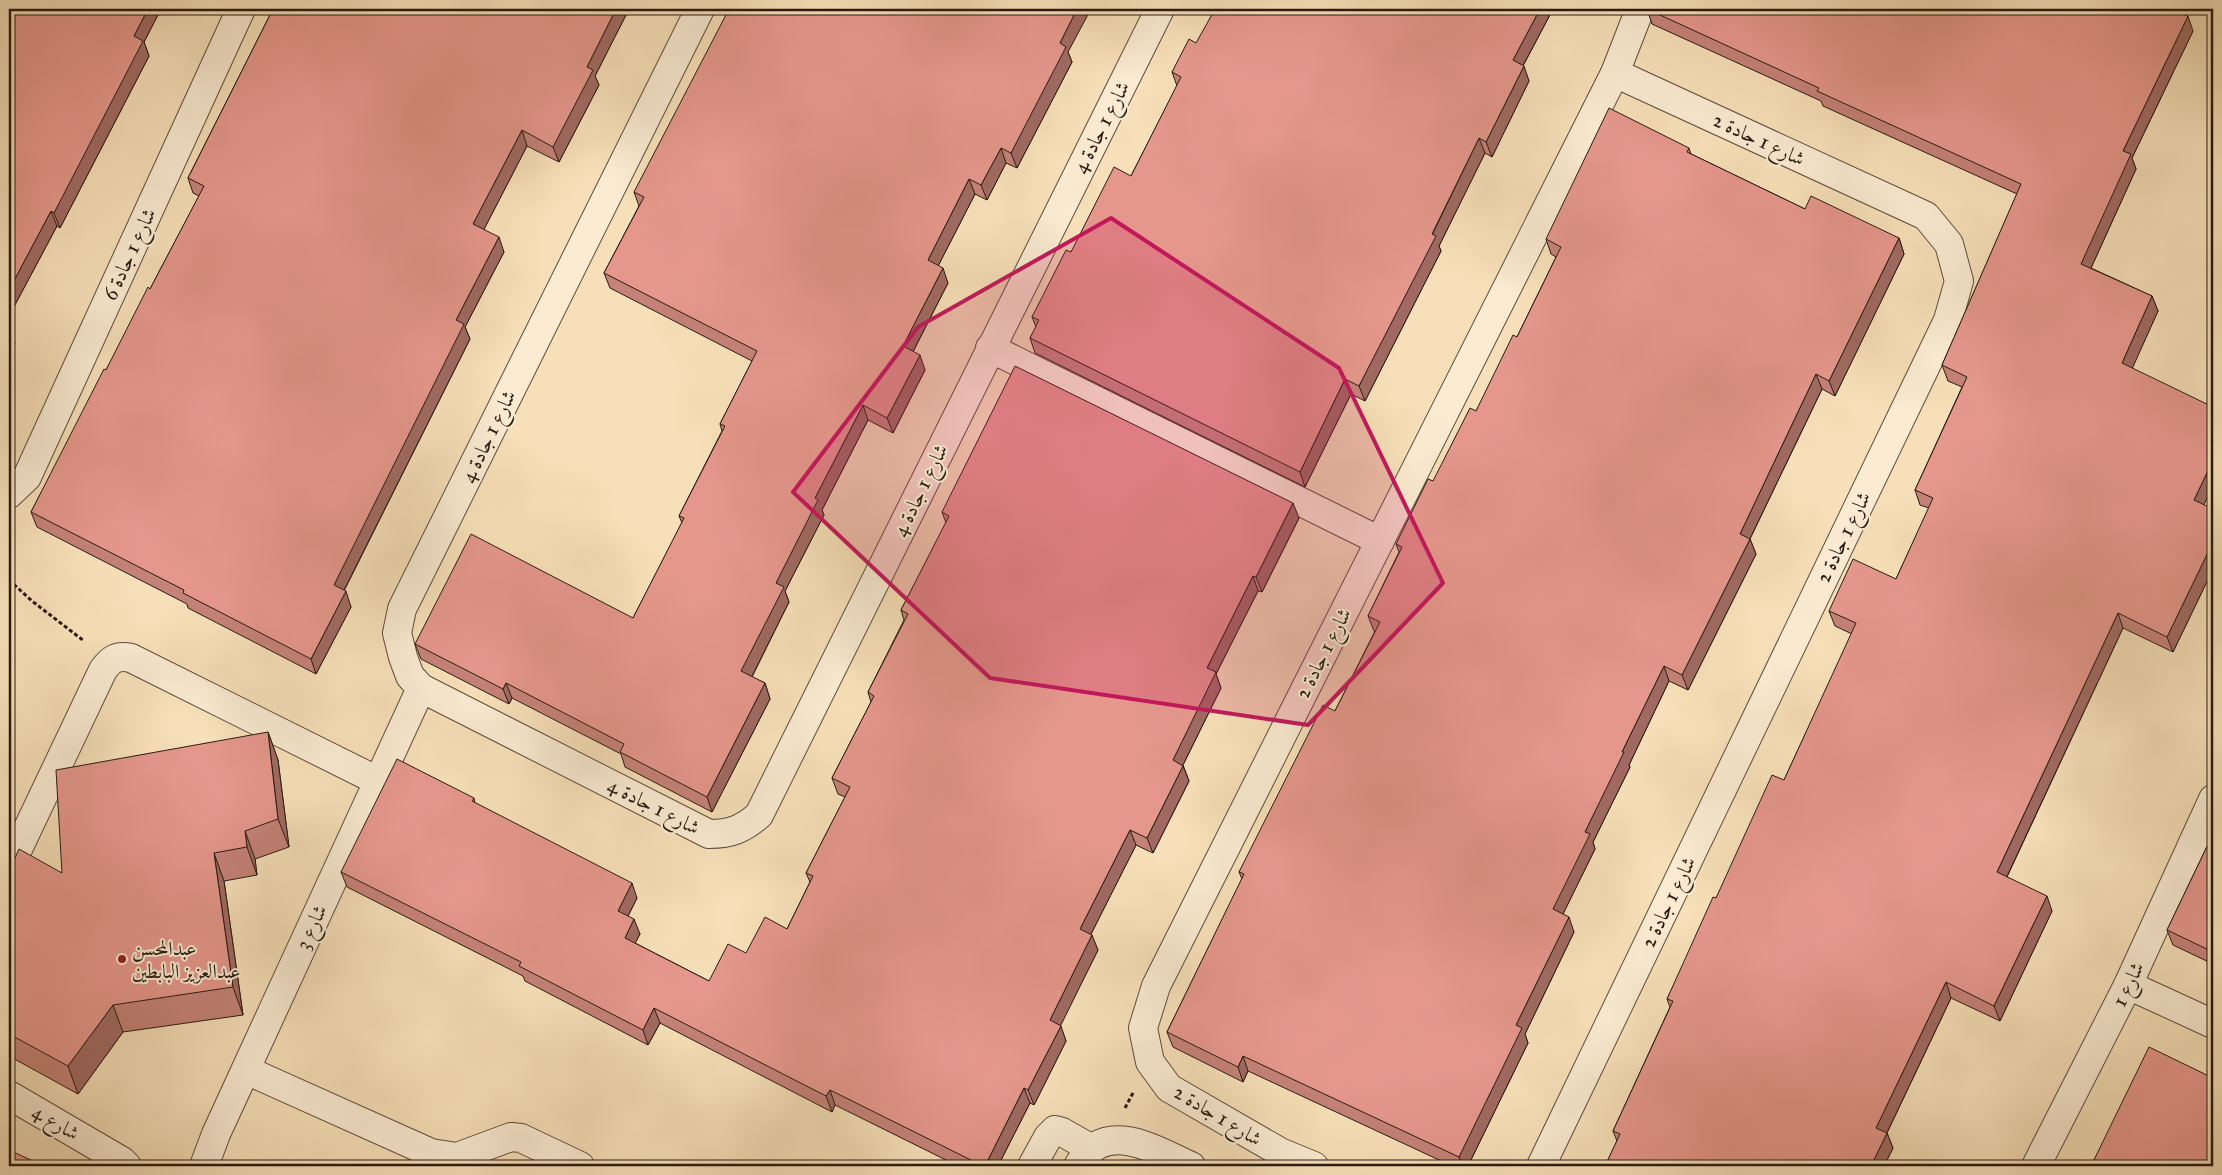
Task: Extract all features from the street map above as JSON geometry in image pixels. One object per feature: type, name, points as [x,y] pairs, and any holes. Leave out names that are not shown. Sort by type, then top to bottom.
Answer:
[{"type":"street","name":"شارع 1 جادة 6","points":[[9,494],[27,477],[241,9]]},
{"type":"street","name":"شارع 1 جادة 4","points":[[700,9],[402,609],[397,633],[410,676],[421,688],[709,834],[728,834],[745,827],[759,815],[1160,9]]},
{"type":"street","name":"شارع 1 جادة 2","points":[[1314,1166],[1280,1152],[1169,1088],[1150,1062],[1143,1028],[1156,986],[1615,73],[1640,9]]},
{"type":"street","name":"شارع 1 جادة 2","points":[[1541,1166],[1948,320],[1960,281],[1949,244],[1926,216],[1615,73]]},
{"type":"street","points":[[990,348],[1380,541]]},
{"type":"street","points":[[9,868],[109,660],[121,656],[131,658],[378,781]]},
{"type":"street","name":"شارع 3","points":[[204,1166],[216,1134],[421,688]]},
{"type":"street","name":"شارع 1","points":[[2036,1166],[2128,985],[2213,799]]},
{"type":"street","points":[[2128,985],[2213,1024]]},
{"type":"street","points":[[246,1070],[431,1153],[481,1158],[511,1137],[521,1138],[580,1166]]},
{"type":"street","name":"شارع 4","points":[[9,1095],[122,1161],[127,1166]]},
{"type":"street","points":[[1032,1166],[1048,1137],[1055,1130],[1062,1132],[1092,1152],[1122,1139],[1137,1141],[1191,1166]]},
{"type":"path","points":[[9,580],[32,601],[109,660]]},
{"type":"path","points":[[1092,1152],[1150,1062]]},
{"type":"highlighted area","points":[[1111,218],[1339,368],[1443,583],[1308,725],[990,678],[793,492],[918,327]]},
{"type":"building","points":[[9,9],[148,9],[134,36],[143,41],[54,213],[51,211],[9,290]]},
{"type":"building","points":[[273,9],[616,9],[587,67],[593,70],[553,147],[522,130],[473,224],[499,237],[456,320],[464,324],[334,585],[346,591],[311,659],[183,593],[184,590],[31,512],[104,369],[106,370],[148,287],[150,289],[204,186],[188,178]]},
{"type":"building","points":[[729,9],[1077,9],[1060,43],[1066,47],[1011,153],[1001,148],[981,185],[969,179],[928,260],[943,268],[903,346],[920,355],[887,418],[863,405],[815,498],[818,500],[776,583],[784,587],[741,671],[765,683],[707,797],[620,752],[624,744],[506,683],[503,689],[415,644],[471,534],[633,618],[684,518],[679,516],[725,426],[720,424],[757,351],[604,273],[644,197],[634,192]]},
{"type":"building","points":[[1215,9],[1540,9],[1513,60],[1524,66],[1486,142],[1479,138],[1432,234],[1436,236],[1359,386],[1345,379],[1300,472],[1030,338],[1039,320],[1032,317],[1066,250],[1071,252],[1114,167],[1131,176],[1181,77],[1172,72],[1189,39],[1196,43]]},
{"type":"building","points":[[1647,9],[2172,9],[2188,16],[2123,151],[2131,154],[2081,264],[2152,296],[2122,363],[2213,407],[2213,460],[2194,500],[2213,509],[2213,542],[2167,637],[2118,613],[1997,872],[2047,896],[1994,1006],[1946,982],[1876,1128],[1887,1133],[1871,1166],[1605,1166],[1620,1134],[1613,1131],[1673,1001],[1667,999],[1713,897],[1716,898],[1772,775],[1784,780],[1856,623],[1829,611],[1853,559],[1896,579],[1933,498],[1915,490],[1967,377],[1942,365],[2021,184],[1817,91],[1819,88]]},
{"type":"building","points":[[1609,108],[1689,148],[1687,152],[1805,209],[1811,196],[1899,238],[1829,381],[1816,374],[1740,534],[1750,539],[1682,675],[1664,666],[1622,752],[1624,752],[1585,832],[1590,834],[1553,909],[1569,917],[1516,1025],[1522,1028],[1459,1157],[1243,1056],[1238,1067],[1167,1032],[1244,874],[1239,872],[1323,705],[1335,711],[1380,622],[1368,616],[1402,547],[1396,544],[1428,479],[1433,481],[1470,408],[1476,411],[1513,335],[1517,337],[1561,247],[1546,239]]},
{"type":"building","points":[[1015,366],[1293,503],[1256,577],[1253,576],[1207,668],[1216,672],[1173,760],[1183,766],[1147,838],[1130,830],[1080,929],[1092,935],[1050,1020],[1061,1026],[1028,1090],[1024,1088],[985,1166],[830,1090],[826,1096],[654,1008],[643,1030],[519,966],[521,962],[341,872],[397,759],[474,798],[472,801],[632,883],[618,911],[634,919],[625,938],[709,981],[728,944],[746,953],[765,917],[787,929],[813,876],[806,873],[850,787],[832,778],[874,696],[868,692],[908,614],[901,610],[949,516],[942,512]]},
{"type":"building","name":"عبدالمحسن عبدالعزيز البابطين","points":[[268,732],[278,819],[245,831],[247,847],[214,853],[233,987],[113,1005],[68,1066],[9,1034],[9,871],[19,849],[62,873],[56,770]]},
{"type":"building","points":[[2213,834],[2213,952],[2167,930]]},
{"type":"building","points":[[2149,1047],[2213,1078],[2213,1166],[2091,1166]]},
{"type":"building","points":[[9,1150],[44,1166],[9,1166]]},
{"type":"place","name":"عبدالمحسن عبدالعزيز البابطين","points":[[122,959]]}]
